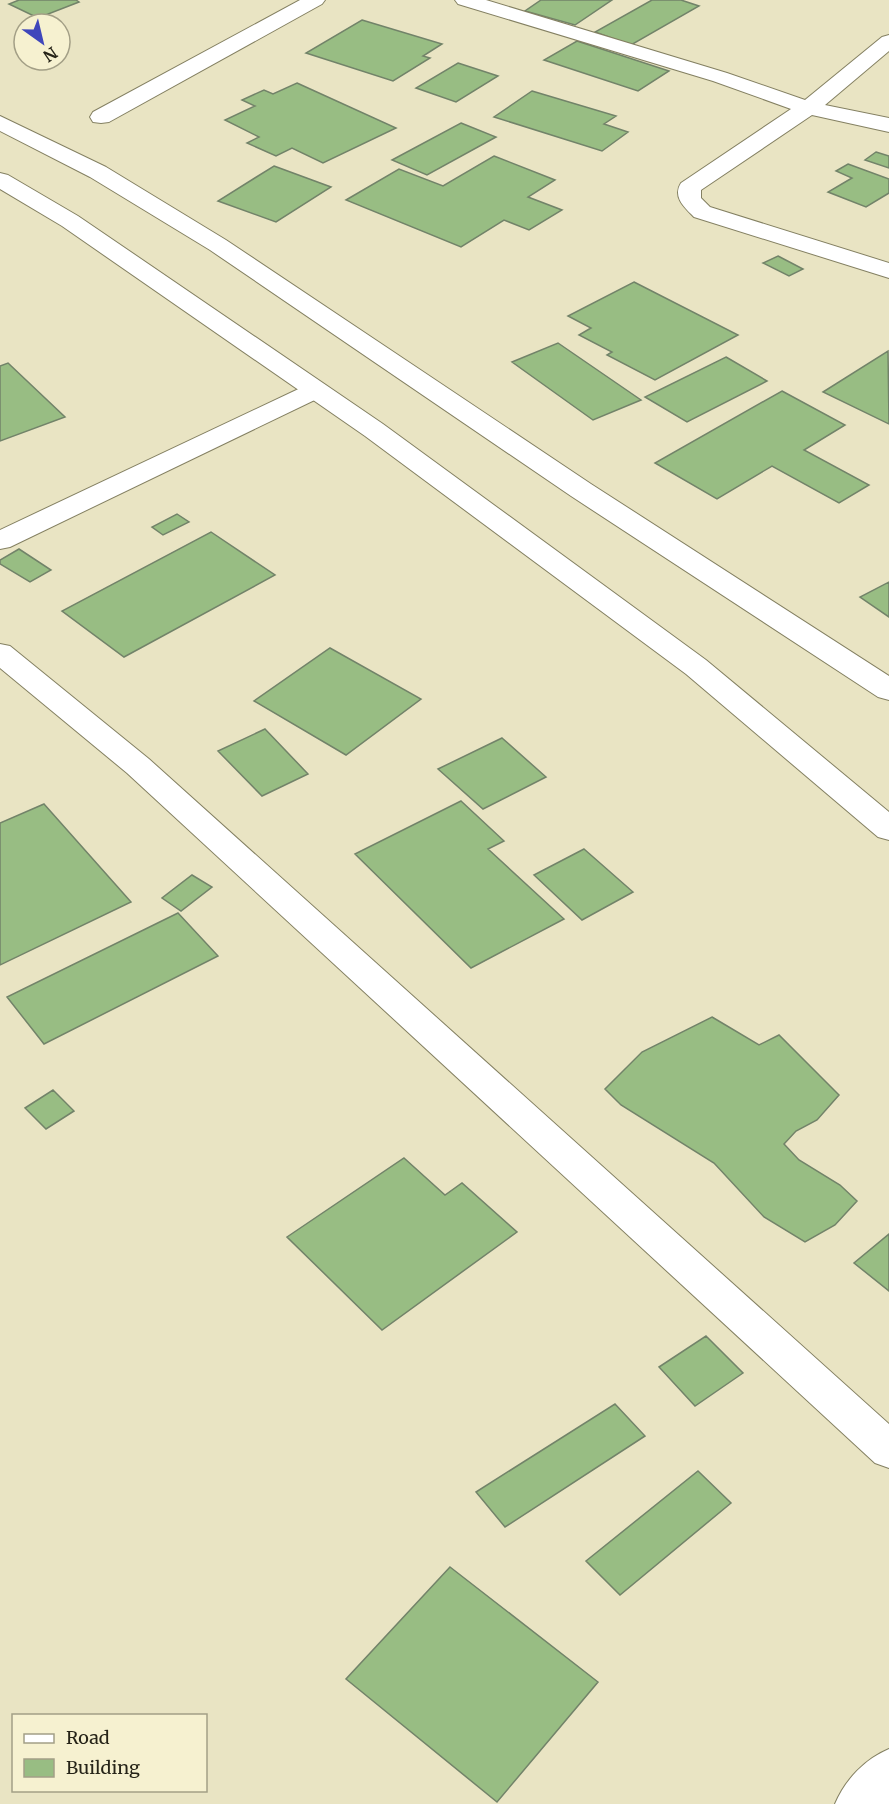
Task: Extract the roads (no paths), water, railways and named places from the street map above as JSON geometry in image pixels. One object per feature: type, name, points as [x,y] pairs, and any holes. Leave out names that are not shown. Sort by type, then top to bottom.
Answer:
[{"type":"street","points":[[100,117],[315,0]]},
{"type":"street","points":[[465,0],[720,76],[808,108],[889,126]]},
{"type":"street","points":[[889,41],[808,108],[689,188],[690,200],[702,212],[889,271]]},
{"type":"street","points":[[0,123],[98,172],[218,245],[581,490],[889,690]]},
{"type":"street","points":[[0,180],[70,221],[316,390],[696,667],[889,829]]},
{"type":"street","points":[[0,541],[316,390]]},
{"type":"street","points":[[0,653],[138,766],[889,1450]]},
{"type":"street","points":[[858,1804],[889,1771]]}]
